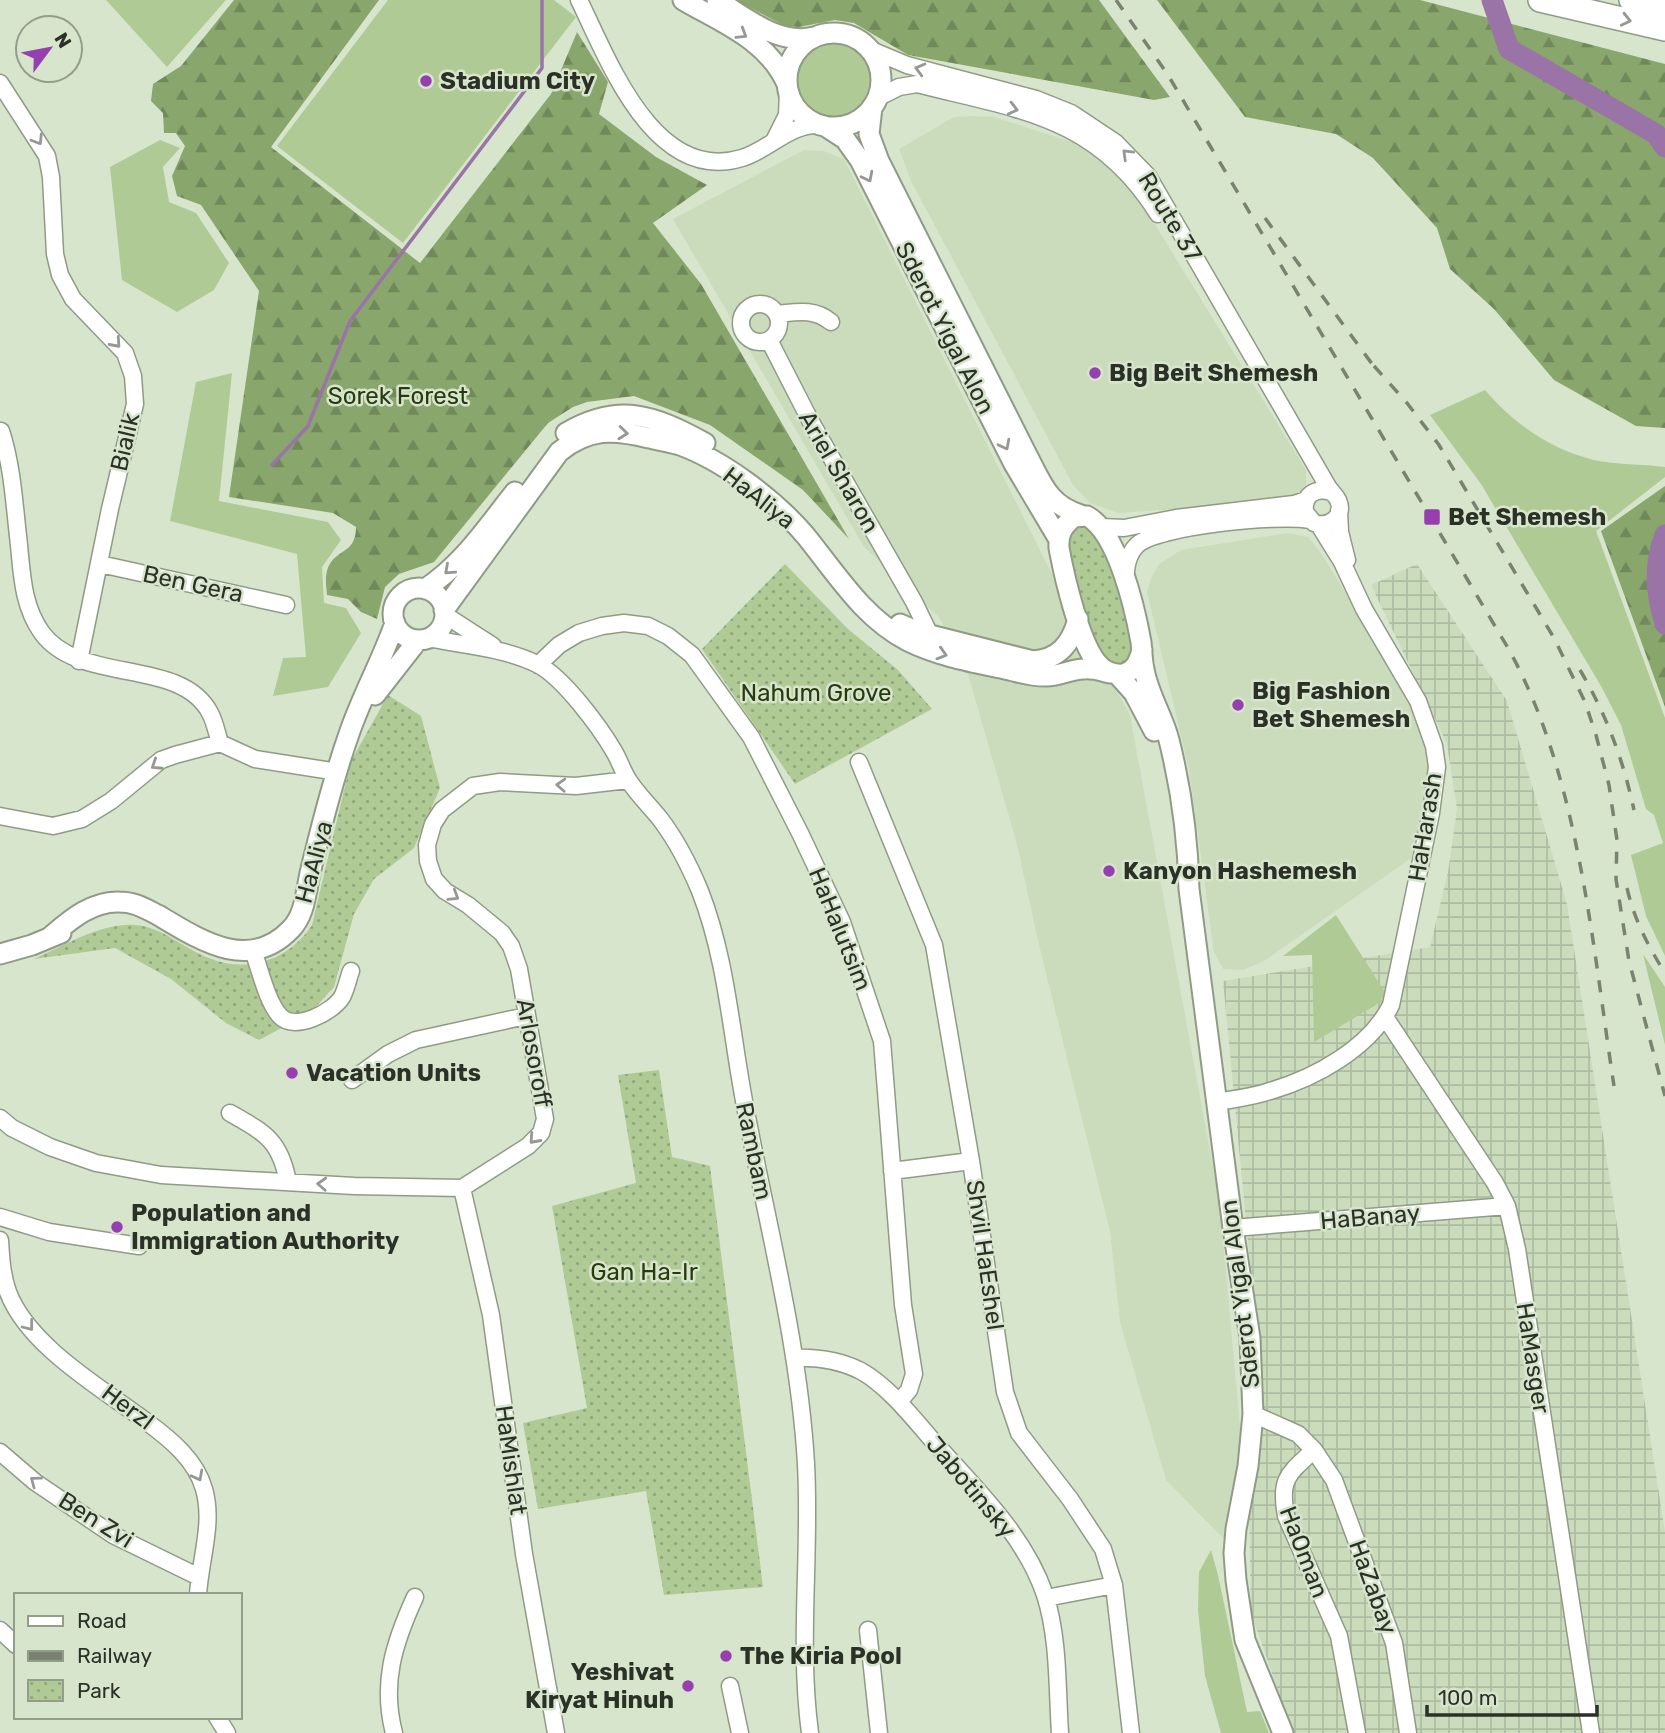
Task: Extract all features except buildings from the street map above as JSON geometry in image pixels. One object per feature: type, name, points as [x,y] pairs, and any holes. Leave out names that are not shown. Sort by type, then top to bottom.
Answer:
[{"type":"highway","points":[[1540,0],[1665,29]]},
{"type":"highway","points":[[1631,0],[1665,7]]},
{"type":"main road","points":[[683,0],[759,46],[775,62],[800,112],[823,126],[850,124],[862,117],[874,102],[880,83],[880,72],[869,49],[858,40],[830,33],[802,40],[781,36],[717,0]]},
{"type":"main road","points":[[788,88],[788,69],[794,56],[803,45],[816,37]]},
{"type":"main road","name":"Sderot Yigal Alon","points":[[874,102],[869,134],[879,162],[1027,455],[1051,498],[1069,512],[1095,520],[1101,527],[1125,581],[1147,681],[1164,723],[1175,770],[1187,845],[1189,889],[1250,1338],[1253,1414],[1234,1553],[1245,1640],[1283,1733]]},
{"type":"main road","name":"Sderot Yigal Alon","points":[[823,126],[845,139],[860,160],[1026,486],[1058,538],[1078,620],[1094,658],[1134,693],[1156,735],[1176,841],[1189,889]]},
{"type":"main road","name":"HaAliya","points":[[425,589],[465,555],[551,447],[566,433],[584,422],[610,414],[623,414],[667,424],[702,442],[769,486],[813,528],[875,604],[900,624],[930,635],[1022,659],[1042,660],[1057,655],[1064,648],[1074,633],[1078,620]]},
{"type":"main road","name":"HaAliya","points":[[444,612],[559,452],[574,440],[590,434],[626,432],[680,445],[752,487],[796,525],[835,575],[871,614],[896,635],[912,643],[947,656],[1033,675],[1056,675],[1081,668],[1114,673]]},
{"type":"main road","points":[[1058,538],[1064,526],[1074,517],[1081,515]]},
{"type":"main road","points":[[409,589],[425,589],[438,596],[444,612],[439,629],[423,639],[404,635],[395,623],[393,607],[409,589]]},
{"type":"main road","name":"HaAliya","points":[[253,951],[283,936],[299,917],[350,730],[395,623]]},
{"type":"main road","name":"HaAliya","points":[[350,730],[423,639]]},
{"type":"main road","points":[[1114,673],[1130,671],[1135,667],[1142,650]]},
{"type":"main road","points":[[0,954],[50,937],[74,917],[99,905],[116,901],[145,906],[156,915],[220,947],[234,951],[253,951]]},
{"type":"street","points":[[579,0],[628,99],[644,121],[668,142],[699,158],[734,160],[753,155],[802,127],[823,126]]},
{"type":"street","name":"Route 37","points":[[869,49],[906,65],[1057,107],[1089,123],[1127,153],[1148,176],[1331,492]]},
{"type":"street","name":"Bialik","points":[[0,83],[47,156],[51,177],[55,254],[60,275],[73,299],[125,353],[133,376],[135,404],[79,661]]},
{"type":"street","name":"Route 37","points":[[874,102],[899,87],[917,84],[1036,114],[1073,130],[1118,164],[1153,206],[1297,450],[1310,473],[1308,497]]},
{"type":"street","points":[[772,144],[786,120],[788,88]]},
{"type":"street","points":[[756,304],[768,305],[777,313],[777,332],[768,340],[756,342],[742,329],[742,316],[756,304]]},
{"type":"street","points":[[777,313],[809,311],[819,313],[831,322]]},
{"type":"street","name":"Ariel Sharon","points":[[768,340],[930,635]]},
{"type":"street","points":[[1,431],[9,462],[24,594],[43,634],[60,650],[79,661],[153,676],[196,696],[210,712],[220,743]]},
{"type":"street","points":[[1101,527],[1124,528],[1176,518],[1294,504],[1322,490],[1331,492],[1338,500],[1339,511],[1331,523],[1274,518],[1154,535],[1133,551],[1126,566],[1125,581]]},
{"type":"street","points":[[1308,497],[1305,512],[1314,522]]},
{"type":"street","name":"HaHarash","points":[[1339,511],[1340,532],[1349,569],[1364,608]]},
{"type":"street","name":"HaHarash","points":[[1314,522],[1342,562],[1364,608],[1418,701],[1434,746],[1437,767],[1432,813],[1391,1005],[1385,1017]]},
{"type":"street","name":"Ben Gera","points":[[100,564],[286,605]]},
{"type":"street","points":[[900,624],[914,610],[914,602]]},
{"type":"street","name":"Rambam","points":[[444,612],[501,652]]},
{"type":"street","name":"HaHalutsim","points":[[538,665],[559,645],[579,633],[624,623],[648,626],[668,636],[692,655],[751,737],[842,922],[882,1041],[903,1306],[914,1374],[909,1390],[899,1402]]},
{"type":"street","name":"Rambam","points":[[423,639],[501,652],[538,665],[560,682],[598,727],[628,780],[663,822],[699,890],[724,976],[739,1077],[769,1221],[802,1415],[806,1466],[804,1664],[810,1733]]},
{"type":"street","points":[[0,816],[53,827],[82,819],[111,801],[161,760],[220,743],[255,759],[338,772]]},
{"type":"street","name":"Shvil HaEshel","points":[[859,762],[934,945],[971,1161],[1005,1392],[1020,1433],[1070,1499],[1103,1549],[1114,1585],[1131,1733]]},
{"type":"street","name":"Arlosoroff","points":[[462,1188],[512,1158],[541,1133],[545,1119],[519,969],[506,940],[484,917],[445,891],[435,879],[428,862],[427,845],[433,824],[442,810],[473,786],[500,782],[576,786],[628,780]]},
{"type":"street","points":[[253,951],[274,1006],[282,1018],[296,1023],[312,1018],[342,997],[351,971]]},
{"type":"street","points":[[352,1080],[388,1054],[416,1040],[526,1017]]},
{"type":"street","points":[[1217,1102],[1270,1091],[1312,1074],[1356,1046],[1385,1017]]},
{"type":"street","name":"HaMasger","points":[[1385,1017],[1507,1206],[1517,1249],[1591,1733]]},
{"type":"street","points":[[230,1113],[255,1127],[272,1141],[283,1158],[288,1182]]},
{"type":"street","points":[[1,1122],[50,1147],[96,1163],[161,1175],[462,1188]]},
{"type":"street","points":[[892,1171],[971,1161]]},
{"type":"street","name":"HaMishlat","points":[[462,1188],[491,1315],[524,1554],[556,1733]]},
{"type":"street","name":"HaBanay","points":[[1233,1228],[1507,1206]]},
{"type":"street","points":[[0,1217],[49,1232],[139,1246]]},
{"type":"street","name":"Herzl","points":[[0,1240],[1,1266],[9,1294],[36,1335],[163,1434],[181,1450],[195,1469],[204,1486],[208,1504],[198,1593]]},
{"type":"street","name":"Jabotinsky","points":[[794,1359],[815,1357],[835,1361],[863,1372],[899,1402],[1001,1517],[1037,1574],[1046,1598],[1053,1638],[1060,1733]]},
{"type":"street","points":[[1253,1414],[1298,1434],[1314,1450]]},
{"type":"street","name":"HaOman","points":[[1314,1450],[1285,1481],[1282,1496],[1286,1516],[1339,1636],[1357,1733]]},
{"type":"street","name":"HaZabay","points":[[1314,1450],[1334,1480],[1394,1643],[1408,1733]]},
{"type":"street","name":"Ben Zvi","points":[[0,1452],[35,1482],[113,1535],[199,1577]]},
{"type":"street","points":[[1046,1598],[1114,1585]]},
{"type":"street","points":[[394,1733],[388,1710],[390,1673],[398,1634],[415,1597]]},
{"type":"street","points":[[0,1630],[14,1643]]},
{"type":"street","points":[[868,1630],[879,1733]]},
{"type":"street","points":[[730,1686],[740,1733]]},
{"type":"shaded area","points":[[954,117],[994,117],[1072,142],[1094,150],[1119,166],[1306,470],[1306,484],[1297,497],[1283,502],[1118,513],[1090,503],[1073,485],[911,181],[899,149]]},
{"type":"shaded area","points":[[804,150],[823,151],[844,159],[1049,568],[1130,715],[1220,1206],[1241,1438],[1224,1539],[1166,1480],[1120,1322],[1110,1231],[1038,941],[1017,844],[967,671],[939,617],[864,547],[673,219]]},
{"type":"shaded area","points":[[1288,533],[1308,537],[1321,553],[1385,657],[1406,695],[1423,735],[1431,775],[1417,854],[1264,961],[1243,970],[1223,969],[1214,952],[1189,770],[1147,592],[1159,564],[1181,550]]},
{"type":"shaded area","points":[[1417,564],[1507,701],[1567,904],[1665,1532],[1665,1733],[1293,1733],[1251,1613],[1249,1502],[1264,1410],[1223,981],[1430,947],[1448,872],[1457,809],[1447,744],[1371,585]]},
{"type":"green space","points":[[106,0],[226,0],[167,67]]},
{"type":"green space","name":"Sorek Forest","points":[[234,0],[379,0],[271,147],[420,263],[551,94],[577,32],[608,82],[599,114],[656,157],[707,185],[653,223],[701,284],[849,539],[803,490],[710,425],[634,396],[587,402],[573,407],[548,423],[434,562],[399,574],[385,587],[377,619],[361,612],[348,599],[327,595],[327,570],[331,562],[354,541],[356,527],[333,513],[229,497],[259,291],[201,205],[177,196],[172,176],[185,146],[176,133],[164,133],[163,113],[151,101],[153,84],[181,66]]},
{"type":"green space","name":"Stadium City","points":[[388,0],[554,0],[576,17],[403,243],[277,146]]},
{"type":"green space","points":[[735,0],[1099,0],[1170,97],[1154,100],[908,55],[854,23],[835,20],[799,27],[785,26]]},
{"type":"green space","points":[[1157,0],[1420,0],[1665,64],[1665,428],[1636,426],[1554,380],[1494,309],[1450,269],[1437,228],[1373,158],[1336,134],[1245,117]]},
{"type":"green space","points":[[827,43],[841,43],[855,49],[866,60],[870,66],[870,96],[861,108],[849,117],[827,119],[813,113],[802,102],[796,88],[796,74],[802,60],[813,49]]},
{"type":"green space","points":[[160,140],[180,148],[163,167],[169,202],[196,213],[229,263],[214,290],[177,312],[122,280],[110,167]]},
{"type":"green space","points":[[232,373],[219,501],[328,522],[341,540],[322,567],[324,603],[346,608],[361,633],[328,687],[273,696],[283,658],[306,657],[297,554],[170,521],[196,382]]},
{"type":"green space","points":[[1485,390],[1508,414],[1534,434],[1562,449],[1602,462],[1665,467],[1665,477],[1596,531],[1665,718],[1665,956],[1646,916],[1631,855],[1663,843],[1654,815],[1646,809],[1621,725],[1601,686],[1481,484],[1430,415]]},
{"type":"green space","points":[[1665,486],[1665,707],[1601,531]]},
{"type":"green space","points":[[1076,525],[1087,526],[1101,545],[1122,602],[1131,647],[1127,658],[1117,665],[1109,664],[1090,636],[1077,597],[1067,541],[1071,528]]},
{"type":"green space","name":"Nahum Grove","points":[[785,564],[848,629],[898,670],[932,709],[795,784],[702,649]]},
{"type":"green space","points":[[388,695],[421,716],[440,788],[414,848],[374,879],[354,914],[334,987],[310,1013],[259,1040],[226,1023],[171,979],[115,948],[34,959],[83,936],[122,925],[155,930],[209,958],[238,965],[266,961],[292,947],[312,925],[351,761]]},
{"type":"green space","points":[[1336,915],[1386,994],[1376,1005],[1314,1042],[1312,955],[1283,956]]},
{"type":"green space","points":[[1643,954],[1665,987],[1665,1045]]},
{"type":"green space","name":"Gan Ha-Ir","points":[[659,1070],[672,1157],[710,1166],[763,1587],[664,1595],[646,1491],[538,1509],[523,1423],[587,1408],[552,1206],[636,1183],[618,1075]]},
{"type":"green space","points":[[1211,1550],[1247,1712],[1260,1711],[1269,1733],[1221,1733],[1205,1676],[1198,1610],[1199,1572]]},
{"type":"waterway","points":[[272,465],[308,426],[350,321],[542,68],[542,0]]},
{"type":"waterway","points":[[1492,0],[1509,49],[1656,134],[1665,147]]},
{"type":"waterway","points":[[1665,535],[1657,569],[1665,624]]},
{"type":"railway","points":[[1116,0],[1168,75],[1508,648],[1532,697],[1567,805],[1579,861],[1590,918],[1614,1086]]},
{"type":"railway","points":[[1265,218],[1378,372]]},
{"type":"railway","points":[[1374,366],[1439,445],[1554,638],[1585,702],[1609,785],[1617,840],[1616,879],[1629,961],[1665,1096]]},
{"type":"railway","points":[[1580,670],[1613,737],[1634,810]]},
{"type":"railway","points":[[1627,888],[1642,932],[1665,973]]},
{"type":"place","name":"Stadium City","points":[[426,81]]},
{"type":"place","name":"Big Beit Shemesh","points":[[1095,373]]},
{"type":"place","name":"Bet Shemesh","points":[[1432,517]]},
{"type":"place","name":"Big Fashion Bet Shemesh","points":[[1238,705]]},
{"type":"place","name":"Kanyon Hashemesh","points":[[1109,871]]},
{"type":"place","name":"Vacation Units","points":[[292,1073]]},
{"type":"place","name":"Population and Immigration Authority","points":[[117,1227]]},
{"type":"place","name":"The Kiria Pool","points":[[726,1656]]},
{"type":"place","name":"Yeshivat Kiryat Hinuh","points":[[688,1686]]}]
